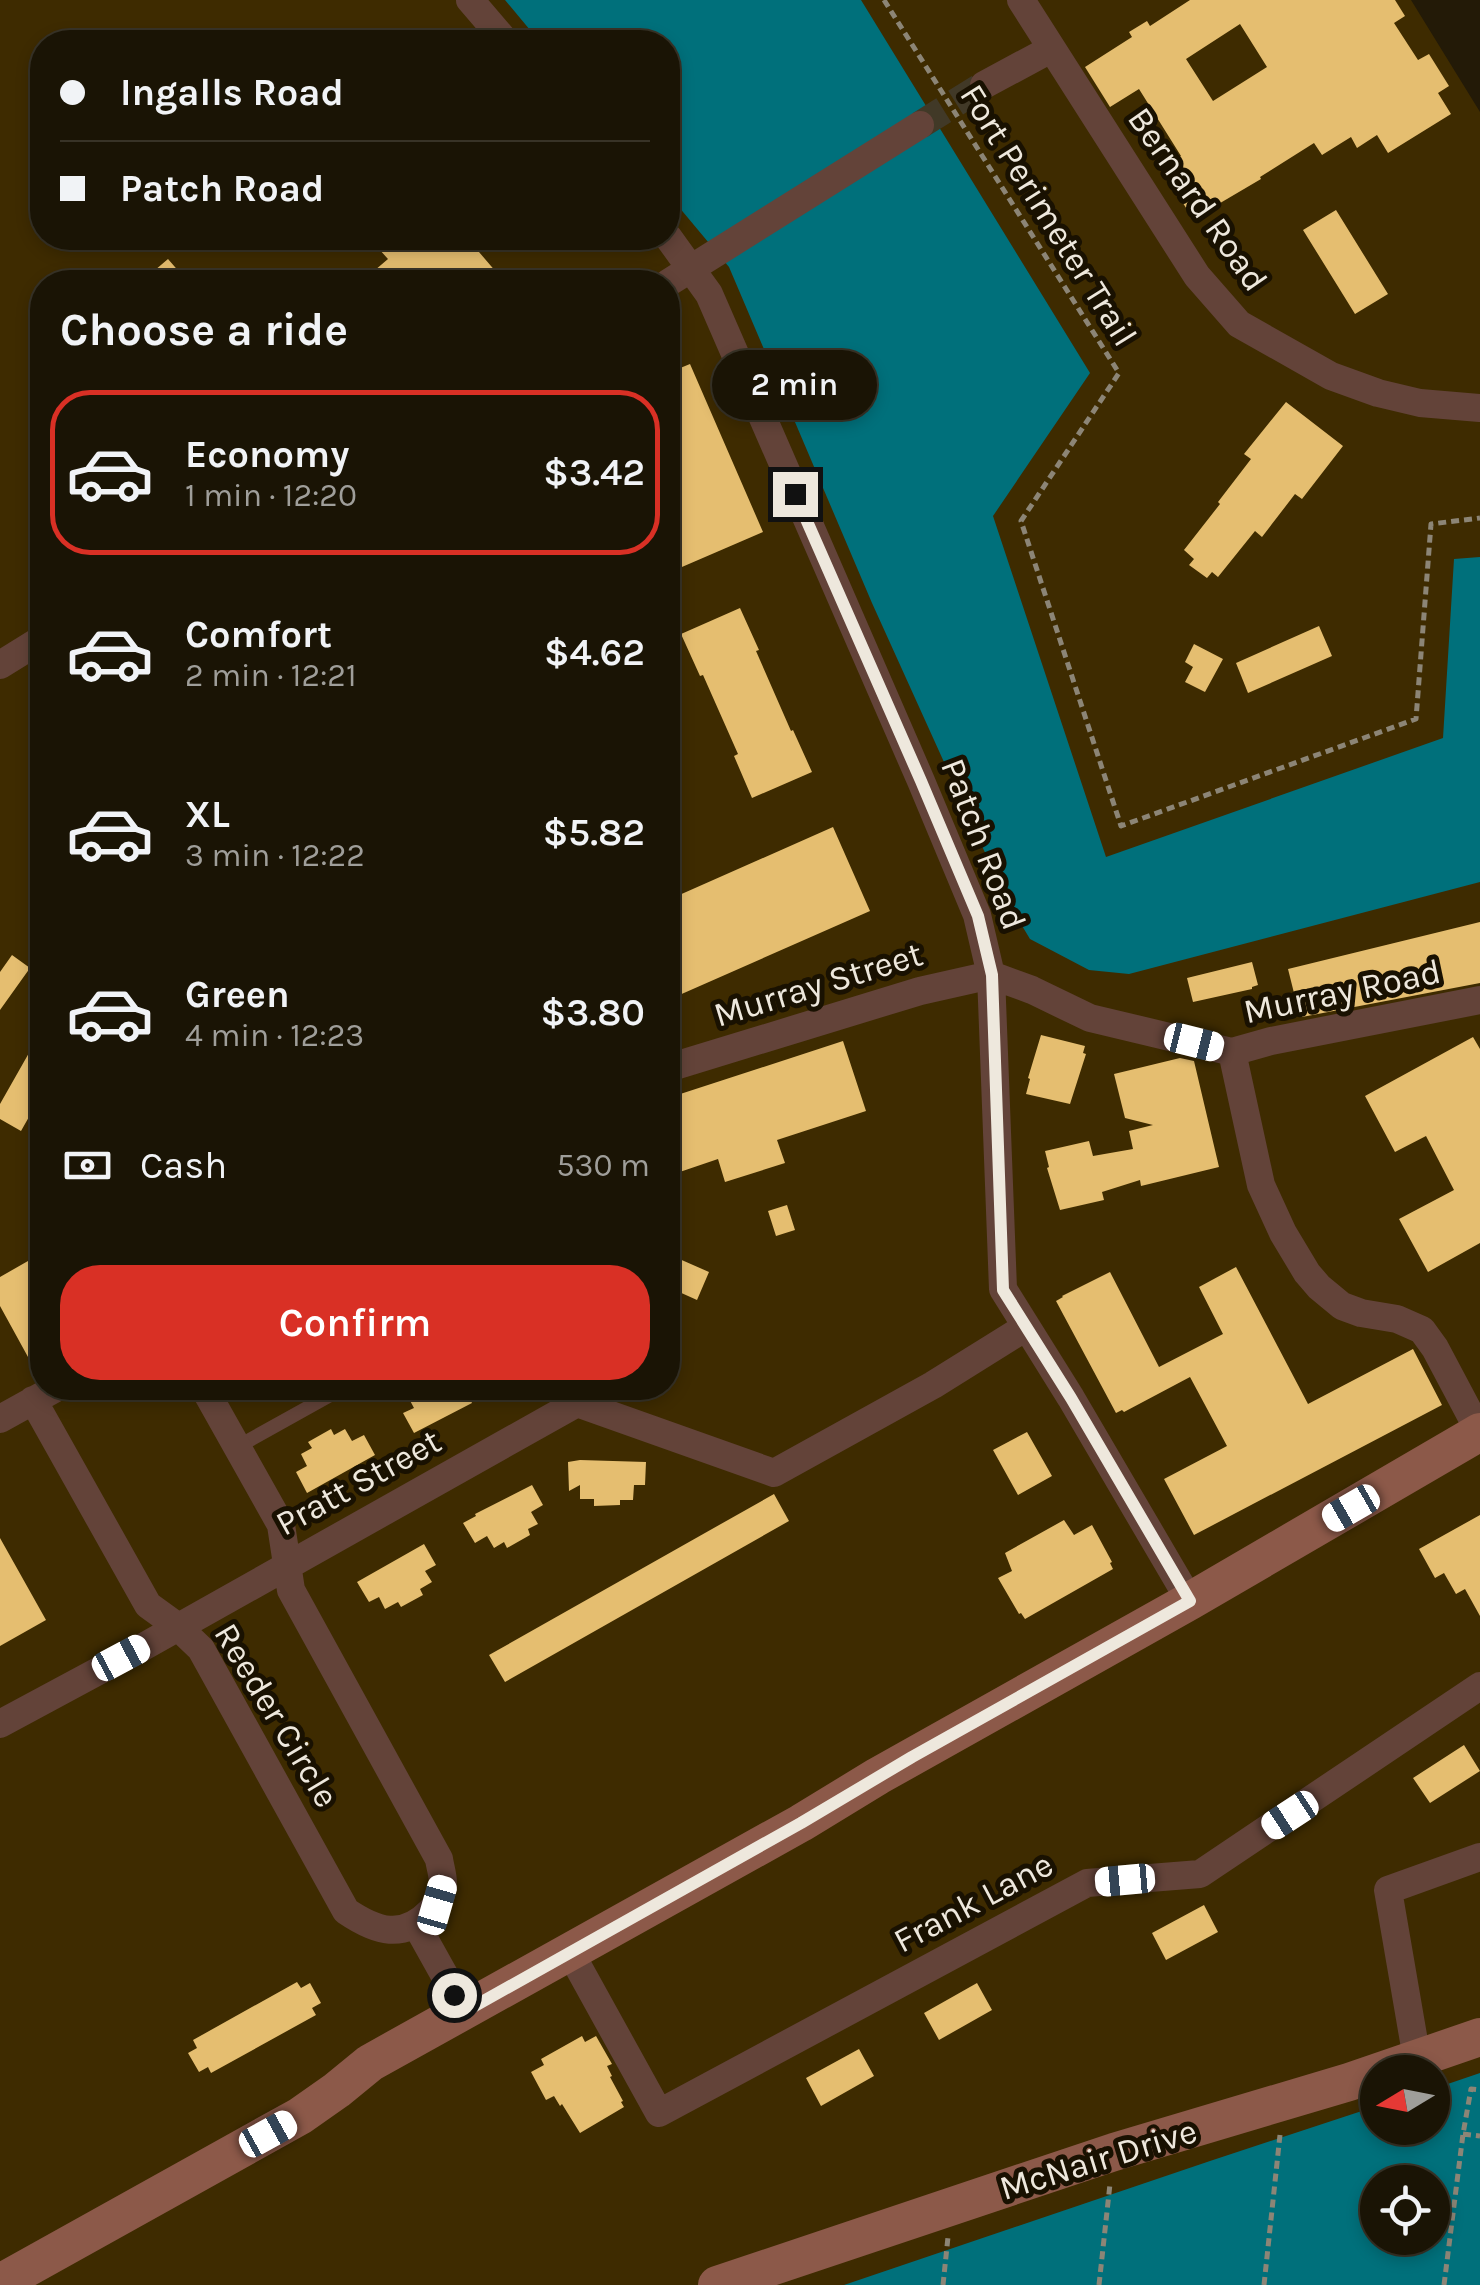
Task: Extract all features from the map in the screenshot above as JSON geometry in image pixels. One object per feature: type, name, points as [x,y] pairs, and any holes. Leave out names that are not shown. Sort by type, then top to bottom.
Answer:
[{"type":"street","points":[[470,0],[496,30]]},
{"type":"street","name":"Bernard Road","points":[[1021,0],[1197,276],[1240,324],[1332,376],[1378,393],[1420,403],[1480,408]]},
{"type":"street","points":[[984,84],[1051,49]]},
{"type":"street","points":[[689,269],[920,125]]},
{"type":"street","name":"Patch Road","points":[[689,269],[709,294],[978,916],[992,975],[1003,1290],[1190,1601]]},
{"type":"street","points":[[0,664],[30,646]]},
{"type":"street","name":"Murray Road","points":[[992,975],[1090,1018],[1232,1052],[1480,1000]]},
{"type":"street","name":"Murray Street","points":[[680,1064],[920,991],[992,975]]},
{"type":"street","points":[[0,2283],[300,2116],[370,2063],[801,1823],[1480,1433],[1422,1330],[1397,1318],[1342,1306],[1307,1273],[1283,1233],[1262,1185],[1232,1052]]},
{"type":"street","name":"Pratt Street","points":[[592,1400],[774,1473],[933,1385],[1026,1326]]},
{"type":"street","points":[[0,1419],[33,1400]]},
{"type":"street","name":"Reeder Circle","points":[[47,1400],[148,1605],[202,1648],[346,1911],[367,1925],[389,1930],[417,1926],[437,1905],[443,1883],[439,1859],[292,1590],[281,1525],[211,1400]]},
{"type":"street","name":"Pratt Street","points":[[0,1724],[287,1565],[571,1400]]},
{"type":"street","name":"Frank Lane","points":[[570,1952],[659,2113],[1087,1883],[1200,1874],[1480,1686]]},
{"type":"street","points":[[1416,2055],[1388,1890],[1480,1857]]},
{"type":"street","points":[[417,1926],[464,2012]]},
{"type":"street","name":"McNair Drive","points":[[1426,2055],[1480,2038]]},
{"type":"street","name":"McNair Drive","points":[[717,2285],[1114,2152],[1360,2076]]},
{"type":"lane","points":[[237,1447],[321,1400]]},
{"type":"path","name":"Fort Perimeter Trail","points":[[884,0],[1119,373],[1020,521],[1121,826],[1416,719],[1431,524],[1480,518]]},
{"type":"path","points":[[1444,2285],[1471,2088],[1480,2090]]},
{"type":"path","points":[[1264,2285],[1281,2122]]},
{"type":"path","points":[[1463,2134],[1480,2136]]},
{"type":"path","points":[[1099,2285],[1111,2181]]},
{"type":"path","points":[[942,2285],[948,2234]]},
{"type":"shaded area","points":[[0,0],[1411,0],[1480,112],[1480,2285],[0,2285]]},
{"type":"water","points":[[505,0],[861,0],[1090,373],[993,516],[1106,857],[1443,738],[1454,559],[1480,557],[1480,882],[1129,974],[1089,970],[1030,939],[1006,899],[872,603],[729,267],[680,208],[680,30],[530,30]]},
{"type":"water","points":[[1480,2073],[1480,2285],[844,2285],[1360,2112],[1360,2145],[1450,2145],[1450,2083]]},
{"type":"building","points":[[1190,0],[1395,0],[1405,16],[1394,23],[1418,60],[1429,54],[1449,86],[1438,93],[1451,114],[1388,153],[1377,135],[1357,148],[1351,137],[1322,155],[1314,143],[1193,219],[1161,168],[1181,156],[1139,89],[1110,107],[1085,67],[1132,37],[1129,32],[1147,21],[1150,26]],"holes":[[[1240,24],[1267,67],[1213,101],[1186,59]]]},
{"type":"building","points":[[1336,210],[1388,294],[1355,314],[1303,230]]},
{"type":"building","points":[[380,250],[477,250],[494,270],[375,270],[388,259]]},
{"type":"building","points":[[168,259],[178,270],[155,270]]},
{"type":"building","points":[[690,364],[763,532],[680,568],[680,368]]},
{"type":"building","points":[[1286,402],[1343,446],[1302,499],[1295,494],[1262,537],[1255,531],[1218,577],[1212,572],[1207,578],[1189,565],[1194,559],[1184,550],[1251,459],[1244,454]]},
{"type":"building","points":[[740,608],[812,772],[752,798],[734,756],[738,754],[681,634]]},
{"type":"building","points":[[1319,626],[1332,656],[1248,693],[1236,663]]},
{"type":"building","points":[[1194,644],[1223,659],[1205,692],[1185,682],[1193,667],[1185,662]]},
{"type":"building","points":[[833,827],[870,911],[680,995],[680,895]]},
{"type":"building","points":[[1480,922],[1480,983],[1302,1017],[1299,1013],[1288,969]]},
{"type":"building","points":[[12,955],[30,968],[0,1010],[0,972]]},
{"type":"building","points":[[1252,962],[1258,985],[1193,1002],[1187,978]]},
{"type":"building","points":[[1041,1035],[1085,1046],[1070,1104],[1026,1094]]},
{"type":"building","points":[[1473,1037],[1480,1049],[1480,1243],[1428,1272],[1399,1219],[1454,1190],[1426,1136],[1395,1152],[1365,1096]]},
{"type":"building","points":[[843,1041],[866,1111],[777,1140],[785,1163],[725,1182],[718,1159],[680,1172],[680,1094]]},
{"type":"building","points":[[30,1051],[30,1115],[21,1131],[0,1119],[0,1104]]},
{"type":"building","points":[[1180,1058],[1194,1061],[1219,1167],[1141,1186],[1140,1180],[1102,1192],[1104,1200],[1060,1210],[1045,1151],[1089,1141],[1093,1156],[1133,1149],[1129,1131],[1153,1125],[1125,1118],[1114,1074]]},
{"type":"building","points":[[787,1205],[795,1230],[776,1236],[768,1211]]},
{"type":"building","points":[[680,1259],[709,1272],[697,1300],[680,1292]]},
{"type":"building","points":[[30,1260],[30,1361],[0,1306],[0,1277]]},
{"type":"building","points":[[1236,1267],[1308,1404],[1413,1349],[1442,1405],[1194,1535],[1164,1479],[1227,1446],[1190,1377],[1116,1413],[1056,1301],[1110,1272],[1159,1367],[1223,1334],[1199,1287]]},
{"type":"building","points":[[410,1400],[472,1403],[414,1433],[403,1413],[414,1408]]},
{"type":"building","points":[[331,1429],[334,1435],[345,1429],[352,1441],[364,1435],[375,1455],[307,1493],[296,1472],[307,1466],[301,1454],[312,1448],[308,1442]]},
{"type":"building","points":[[1027,1432],[1052,1476],[1018,1495],[993,1450]]},
{"type":"building","points":[[568,1462],[646,1462],[645,1485],[634,1485],[633,1500],[594,1506],[594,1499],[580,1499],[580,1485],[569,1491]]},
{"type":"building","points":[[532,1485],[543,1505],[531,1512],[538,1524],[528,1529],[530,1535],[507,1548],[504,1542],[494,1548],[487,1536],[475,1543],[463,1523]]},
{"type":"building","points":[[774,1494],[789,1521],[505,1682],[489,1655]]},
{"type":"building","points":[[1480,1515],[1480,1616],[1465,1589],[1456,1594],[1444,1573],[1435,1578],[1419,1549]]},
{"type":"building","points":[[1064,1520],[1074,1535],[1092,1525],[1113,1569],[1025,1619],[998,1578],[1012,1571],[1005,1553]]},
{"type":"building","points":[[0,1538],[46,1620],[0,1646]]},
{"type":"building","points":[[424,1544],[436,1565],[425,1571],[432,1582],[420,1589],[423,1595],[401,1607],[398,1602],[385,1609],[379,1597],[369,1602],[357,1582]]},
{"type":"building","points":[[1464,1745],[1480,1771],[1430,1803],[1413,1778]]},
{"type":"building","points":[[1204,1905],[1218,1932],[1166,1960],[1152,1933]]},
{"type":"building","points":[[297,1982],[301,1988],[310,1983],[321,2003],[312,2008],[316,2015],[211,2073],[208,2067],[199,2072],[188,2053],[197,2048],[193,2040]]},
{"type":"building","points":[[977,1983],[992,2010],[939,2040],[924,2013]]},
{"type":"building","points":[[582,2036],[585,2042],[596,2036],[612,2064],[607,2066],[610,2077],[624,2107],[580,2133],[554,2096],[546,2100],[531,2072],[544,2065],[541,2059]]},
{"type":"building","points":[[859,2049],[874,2076],[821,2106],[806,2078]]},
{"type":"tunnel","points":[[920,125],[984,85]]},
{"type":"route","points":[[454,1995],[464,2012],[1190,1601],[1003,1290],[992,975],[981,927],[795,494]]}]
